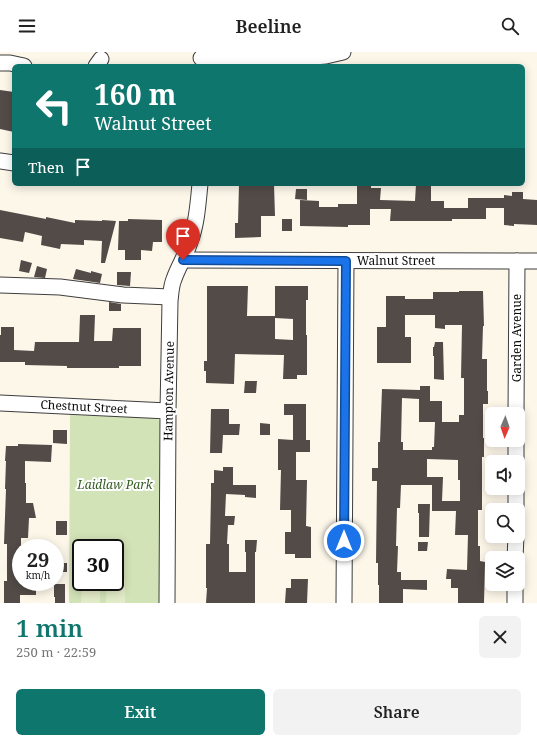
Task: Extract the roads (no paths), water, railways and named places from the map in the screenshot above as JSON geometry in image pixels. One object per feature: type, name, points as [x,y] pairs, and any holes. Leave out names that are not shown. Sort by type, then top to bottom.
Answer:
[{"type":"street","points":[[200,59],[301,58],[326,56],[343,52]]},
{"type":"street","points":[[0,63],[15,64]]},
{"type":"street","points":[[0,161],[12,163]]},
{"type":"street","name":"Hampton Avenue","points":[[167,603],[170,297],[174,279],[191,242],[198,208],[200,186]]},
{"type":"street","name":"Walnut Street","points":[[183,260],[537,261]]},
{"type":"street","points":[[344,603],[346,261]]},
{"type":"street","name":"Garden Avenue","points":[[516,407],[517,261]]},
{"type":"street","points":[[0,285],[60,287],[123,295],[170,297]]},
{"type":"street","name":"Chestnut Street","points":[[0,403],[168,411]]},
{"type":"street","points":[[515,591],[515,603]]},
{"type":"park label","name":"Laidlaw Park","points":[[115,485]]}]
